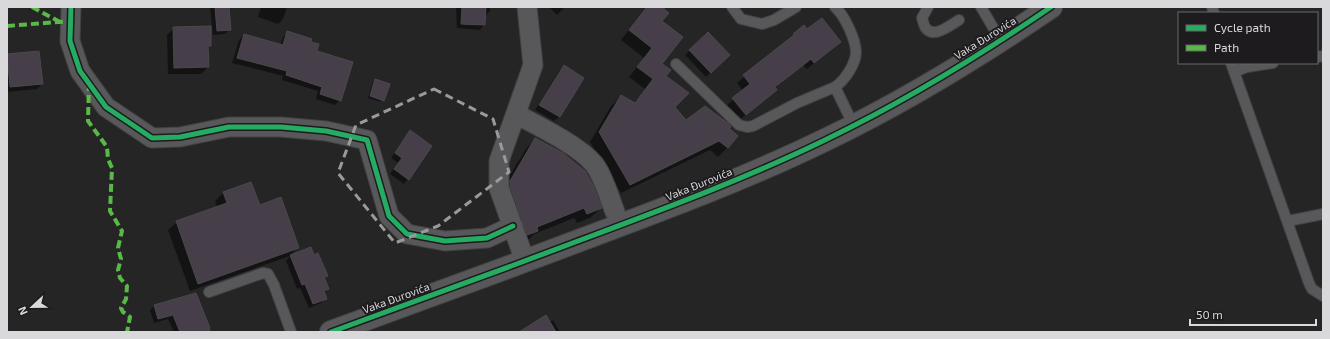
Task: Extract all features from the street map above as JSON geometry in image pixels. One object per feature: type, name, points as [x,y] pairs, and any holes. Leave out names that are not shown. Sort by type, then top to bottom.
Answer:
[{"type":"street","points":[[71,7],[70,41],[80,71],[106,107],[152,138],[180,137],[229,127],[281,127],[326,131],[367,140],[389,216],[407,234],[445,241],[487,238],[513,226]]},
{"type":"street","points":[[525,261],[499,188],[499,161],[533,65],[527,7]]},
{"type":"street","name":"Vaka Đurovića","points":[[331,332],[639,218],[754,172],[854,126],[886,109],[1001,41],[1051,7]]},
{"type":"street","points":[[516,114],[584,154],[595,165],[615,212]]},
{"type":"lane","points":[[732,7],[741,19],[762,24],[774,20],[796,7]]},
{"type":"lane","points":[[676,64],[739,125],[747,127],[753,126],[798,103],[835,87],[847,74],[854,62],[856,52],[849,28],[842,15],[835,7]]},
{"type":"lane","points":[[928,7],[922,18],[925,28],[931,32],[936,33],[959,20]]},
{"type":"lane","points":[[981,7],[1001,41]]},
{"type":"lane","points":[[1267,64],[1248,67],[1233,67],[1309,283],[1312,289],[1323,296]]},
{"type":"lane","points":[[835,87],[854,126]]},
{"type":"lane","points":[[1288,221],[1323,214]]},
{"type":"lane","points":[[209,292],[263,273],[268,274],[274,285],[291,332]]},
{"type":"highlighted area","points":[[434,89],[493,119],[509,172],[438,226],[395,243],[338,173],[356,125]]},
{"type":"building","points":[[215,7],[229,7],[231,30],[217,31]]},
{"type":"building","points":[[462,7],[486,7],[485,25],[461,24]]},
{"type":"building","points":[[647,7],[662,7],[669,13],[662,21],[683,37],[662,64],[671,70],[666,76],[689,93],[675,107],[686,120],[705,106],[729,124],[731,127],[729,128],[738,136],[728,148],[719,141],[630,185],[599,132],[621,95],[635,103],[653,79],[637,67],[652,48],[629,30]]},
{"type":"building","points":[[822,18],[841,42],[814,63],[811,59],[775,87],[777,90],[746,115],[732,98],[750,84],[743,75],[794,35],[793,34],[804,25],[807,29]]},
{"type":"building","points":[[211,26],[211,46],[208,46],[209,67],[174,68],[173,27]]},
{"type":"building","points":[[287,31],[312,39],[311,42],[319,44],[317,51],[353,62],[341,101],[320,94],[322,87],[286,75],[287,71],[237,58],[244,34],[283,45]]},
{"type":"building","points":[[708,32],[730,55],[711,73],[689,50]]},
{"type":"building","points":[[39,51],[43,84],[10,87],[7,54]]},
{"type":"building","points":[[564,65],[584,78],[560,117],[539,105]]},
{"type":"building","points":[[375,79],[390,84],[384,101],[370,96]]},
{"type":"building","points":[[410,130],[432,146],[409,180],[394,169],[402,158],[395,153]]},
{"type":"building","points":[[535,138],[563,153],[585,171],[593,185],[602,208],[587,214],[584,208],[537,227],[538,231],[527,235],[510,186],[510,181]]},
{"type":"building","points":[[251,182],[260,205],[281,197],[299,248],[198,284],[176,221],[227,203],[223,192]]},
{"type":"building","points":[[311,247],[314,255],[318,253],[328,276],[324,277],[329,289],[324,291],[327,299],[313,304],[305,284],[302,285],[290,255]]},
{"type":"building","points":[[196,293],[210,328],[210,332],[180,332],[173,315],[158,319],[154,305]]},
{"type":"building","points":[[546,315],[556,332],[519,332]]},
{"type":"marked path","points":[[32,7],[60,22]]},
{"type":"marked path","points":[[7,26],[71,21]]},
{"type":"marked path","points":[[89,83],[88,121],[107,147],[108,159],[112,168],[110,211],[122,231],[118,248],[121,259],[118,270],[120,278],[127,286],[126,299],[121,308],[123,312],[130,317],[127,332]]},
{"type":"cycle path","points":[[71,7],[70,41],[80,71],[106,107],[152,138],[180,137],[229,127],[281,127],[326,131],[367,140],[389,216],[407,234],[445,241],[487,238],[513,226]]},
{"type":"cycle path","points":[[331,332],[672,206],[764,168],[825,140],[884,110],[969,61],[1051,7]]}]
